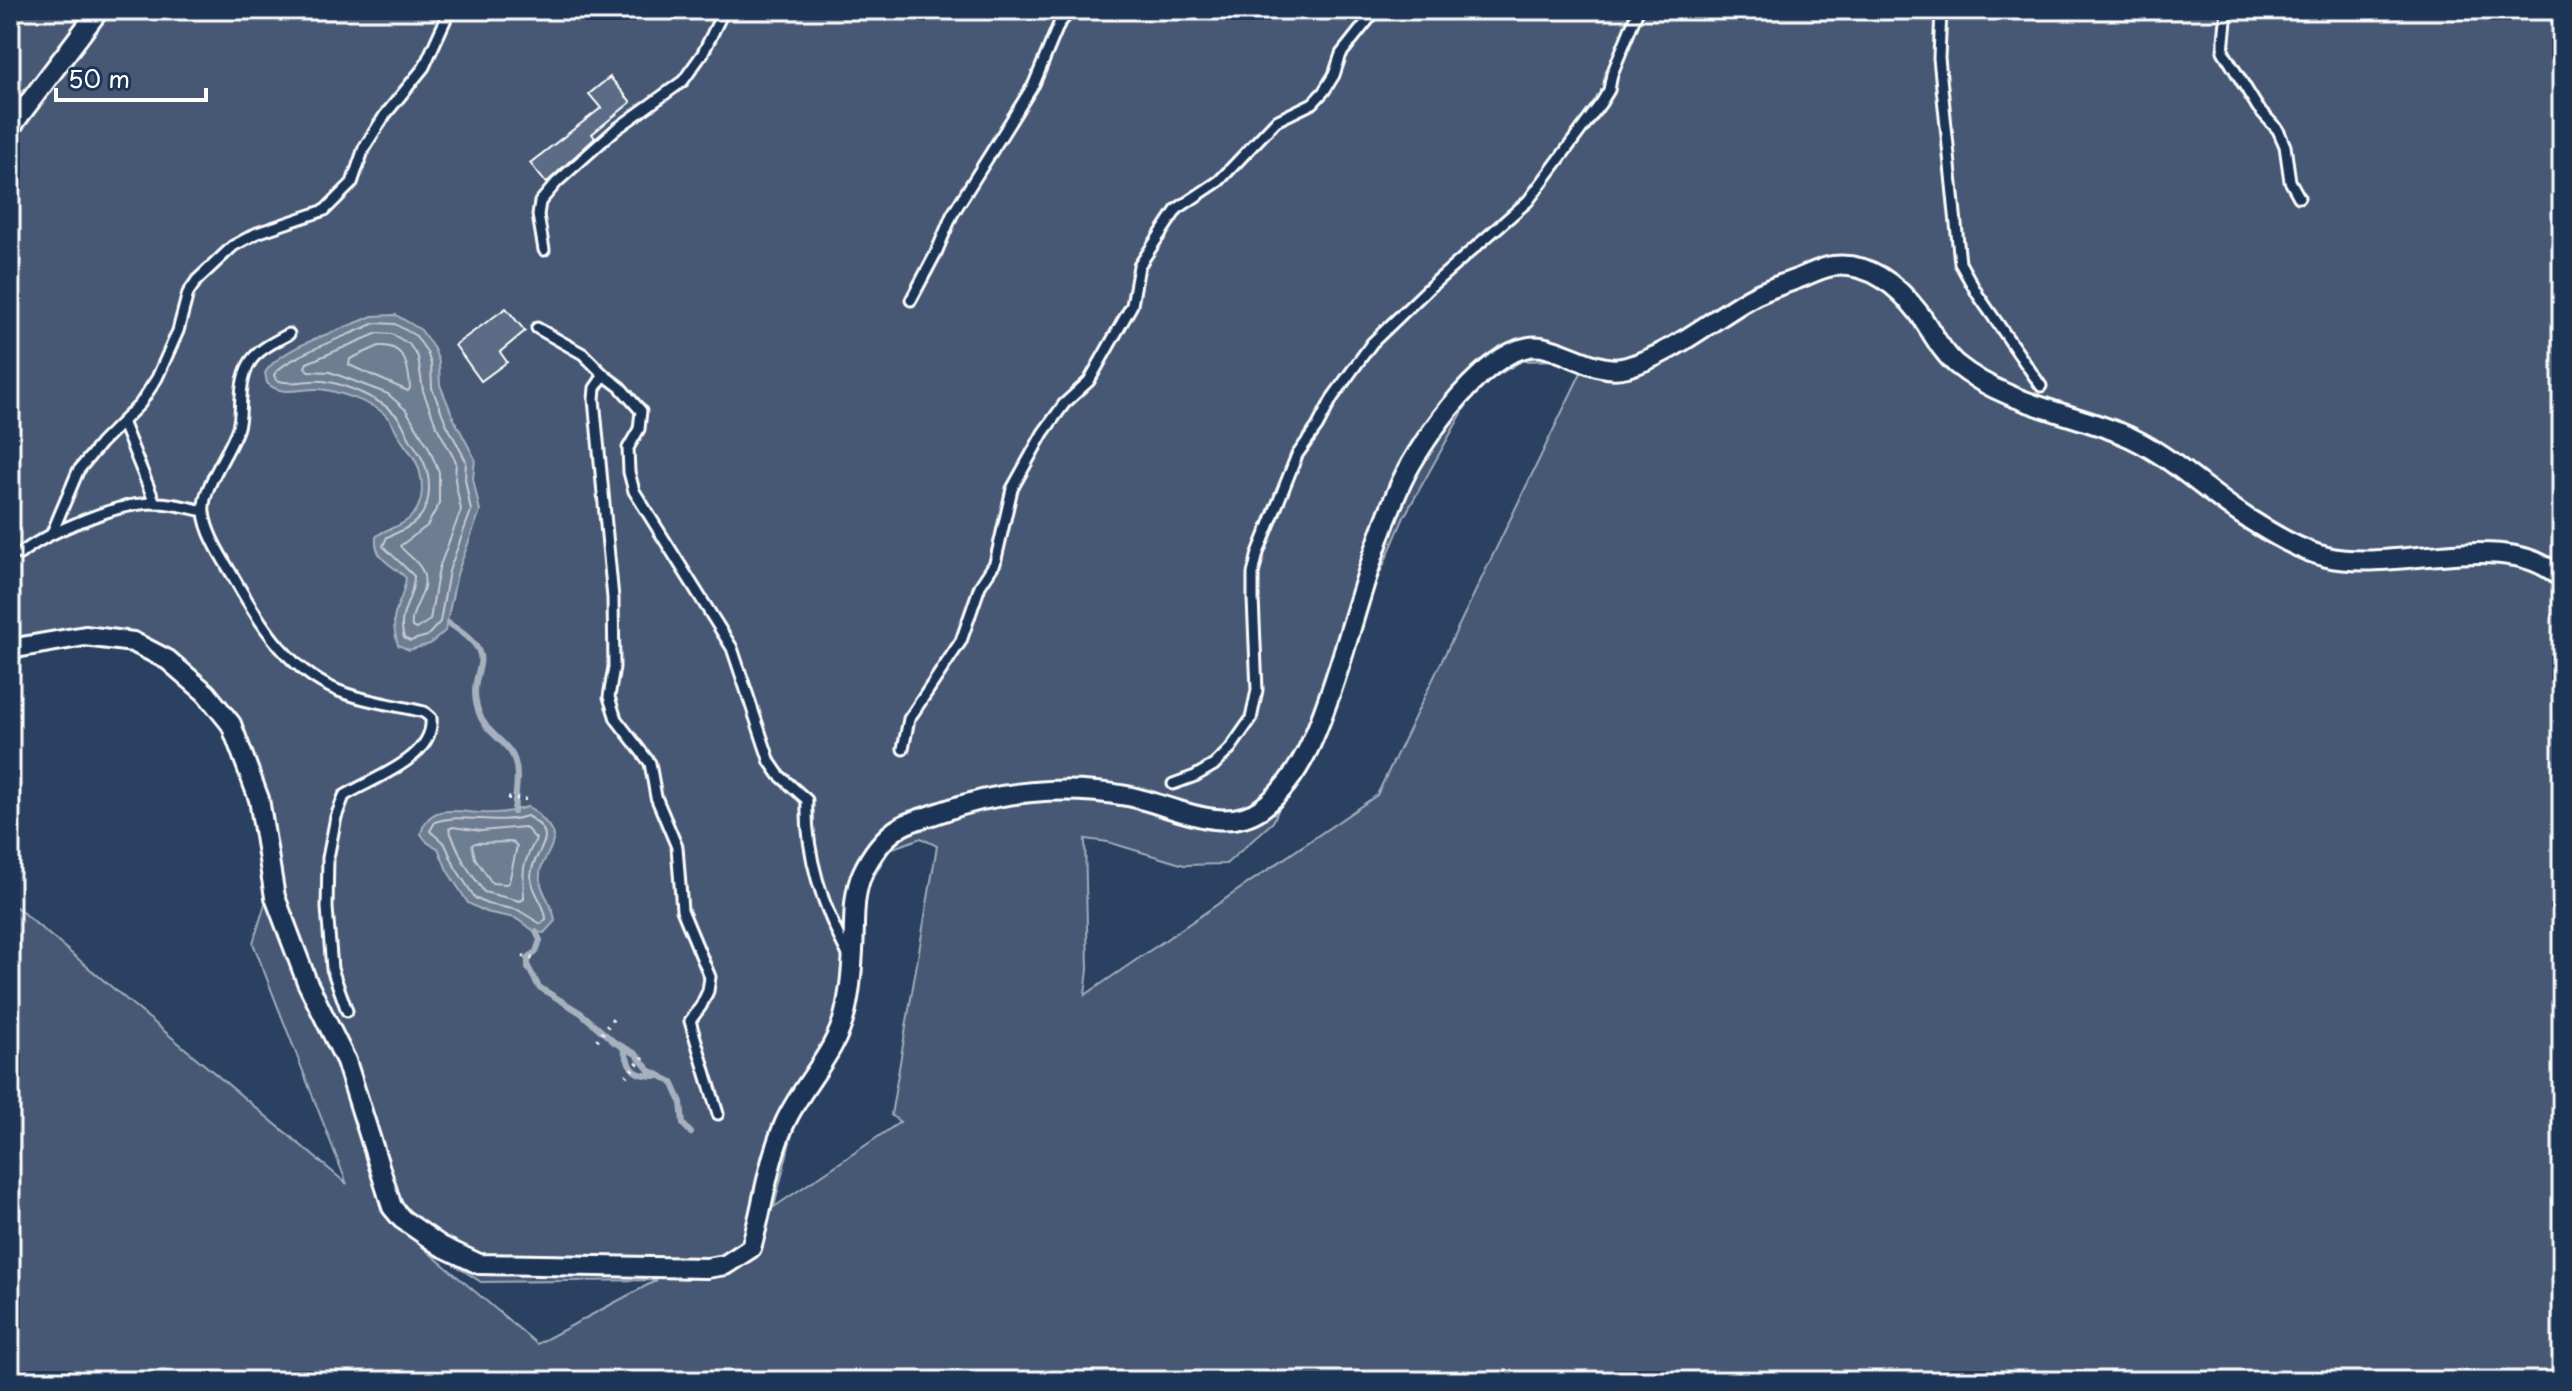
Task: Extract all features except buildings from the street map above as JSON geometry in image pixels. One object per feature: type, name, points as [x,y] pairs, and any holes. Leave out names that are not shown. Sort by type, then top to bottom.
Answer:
[{"type":"street","points":[[10,128],[99,10]]},
{"type":"street","points":[[10,649],[85,636],[133,642],[168,660],[206,693],[231,724],[259,799],[275,897],[307,982],[346,1061],[392,1207],[402,1219],[441,1246],[479,1264],[707,1268],[725,1265],[751,1248],[777,1143],[787,1117],[836,1037],[844,1017],[852,963],[854,908],[860,877],[879,844],[902,826],[977,798],[1037,792],[1101,791],[1212,818],[1239,818],[1260,810],[1290,779],[1316,734],[1383,527],[1405,475],[1468,385],[1500,359],[1535,345],[1606,367],[1623,369],[1680,343],[1756,294],[1832,266],[1867,269],[1890,283],[1917,310],[1949,358],[1980,382],[2007,395],[2124,434],[2165,457],[2261,526],[2325,557],[2367,561],[2497,553],[2533,559],[2562,579]]},
{"type":"lane","points":[[52,533],[78,471],[140,404],[157,378],[178,331],[188,293],[197,280],[233,246],[257,233],[325,210],[352,183],[364,148],[385,115],[424,67],[450,10]]},
{"type":"lane","points":[[544,250],[538,215],[540,202],[557,182],[615,130],[683,81],[703,53],[724,10]]},
{"type":"lane","points":[[911,300],[952,215],[1034,84],[1059,24],[1071,10]]},
{"type":"lane","points":[[903,749],[909,719],[961,641],[980,586],[995,563],[1012,489],[1043,433],[1064,404],[1089,381],[1132,305],[1139,266],[1177,209],[1219,181],[1276,121],[1313,103],[1334,75],[1341,54],[1376,10]]},
{"type":"lane","points":[[1173,784],[1214,765],[1230,749],[1251,719],[1257,690],[1253,574],[1258,553],[1297,455],[1372,343],[1431,286],[1528,201],[1609,90],[1612,74],[1638,10]]},
{"type":"lane","points":[[1941,10],[1939,58],[1960,263],[1978,295],[2041,386]]},
{"type":"lane","points":[[2227,10],[2223,51],[2258,108],[2278,130],[2285,146],[2290,181],[2299,197]]},
{"type":"lane","points":[[2551,10],[2562,24]]},
{"type":"lane","points":[[537,328],[583,354],[641,411],[639,429],[628,448],[634,491],[732,648],[770,762],[779,775],[807,800],[806,824],[817,875],[831,923],[852,963]]},
{"type":"lane","points":[[289,334],[253,355],[245,369],[237,429],[206,495],[203,511],[211,533],[252,610],[276,645],[299,667],[320,682],[347,694],[402,705],[424,712],[431,718],[430,736],[422,746],[400,766],[344,796],[336,817],[328,858],[327,908],[332,969],[347,1011]]},
{"type":"lane","points":[[604,375],[595,388],[594,399],[613,598],[614,667],[609,697],[616,719],[650,763],[656,797],[677,847],[682,910],[710,977],[708,991],[690,1021],[718,1114]]},
{"type":"lane","points":[[123,424],[155,503]]},
{"type":"lane","points":[[20,554],[52,533],[139,504],[175,504],[203,511]]},
{"type":"path","points":[[508,798],[526,799]]},
{"type":"path","points":[[523,956],[537,960]]},
{"type":"path","points":[[597,1040],[613,1019]]},
{"type":"path","points":[[626,1076],[647,1053]]},
{"type":"shaded area","points":[[10,10],[2562,10],[2562,1381],[10,1381],[10,902],[347,1184],[253,943],[276,868],[240,733],[154,643],[96,628],[10,646]],"holes":[[[1589,356],[1377,795],[1085,995],[1088,969],[1085,839],[1108,842],[1184,865],[1226,864],[1273,822],[1404,517],[1476,388],[1522,361]],[[921,838],[937,846],[891,1115],[900,1122],[774,1207],[795,1122],[851,1030],[863,895],[890,849]],[[407,1234],[481,1282],[657,1280],[537,1344]]]},
{"type":"water","points":[[396,315],[421,330],[434,349],[439,362],[440,385],[475,459],[473,479],[480,511],[457,574],[445,631],[430,644],[409,650],[398,645],[394,623],[406,578],[381,556],[376,537],[403,523],[418,507],[422,487],[418,466],[391,422],[378,409],[326,390],[288,391],[274,388],[267,383],[265,373],[273,363],[298,347],[372,316]]},
{"type":"water","points":[[527,807],[542,818],[553,838],[542,864],[540,880],[555,921],[544,933],[536,932],[515,918],[486,912],[468,903],[447,870],[438,848],[428,843],[421,834],[430,817],[437,813],[499,813]]},
{"type":"waterway","points":[[448,623],[476,646],[480,656],[475,697],[485,724],[514,758],[517,781],[514,812]]},
{"type":"waterway","points":[[536,932],[540,940],[536,952],[528,958],[528,967],[539,987],[581,1013],[614,1042],[636,1054],[649,1070],[672,1082],[681,1102],[683,1124],[691,1133]]},
{"type":"waterway","points":[[623,1048],[634,1071],[659,1076]]}]
